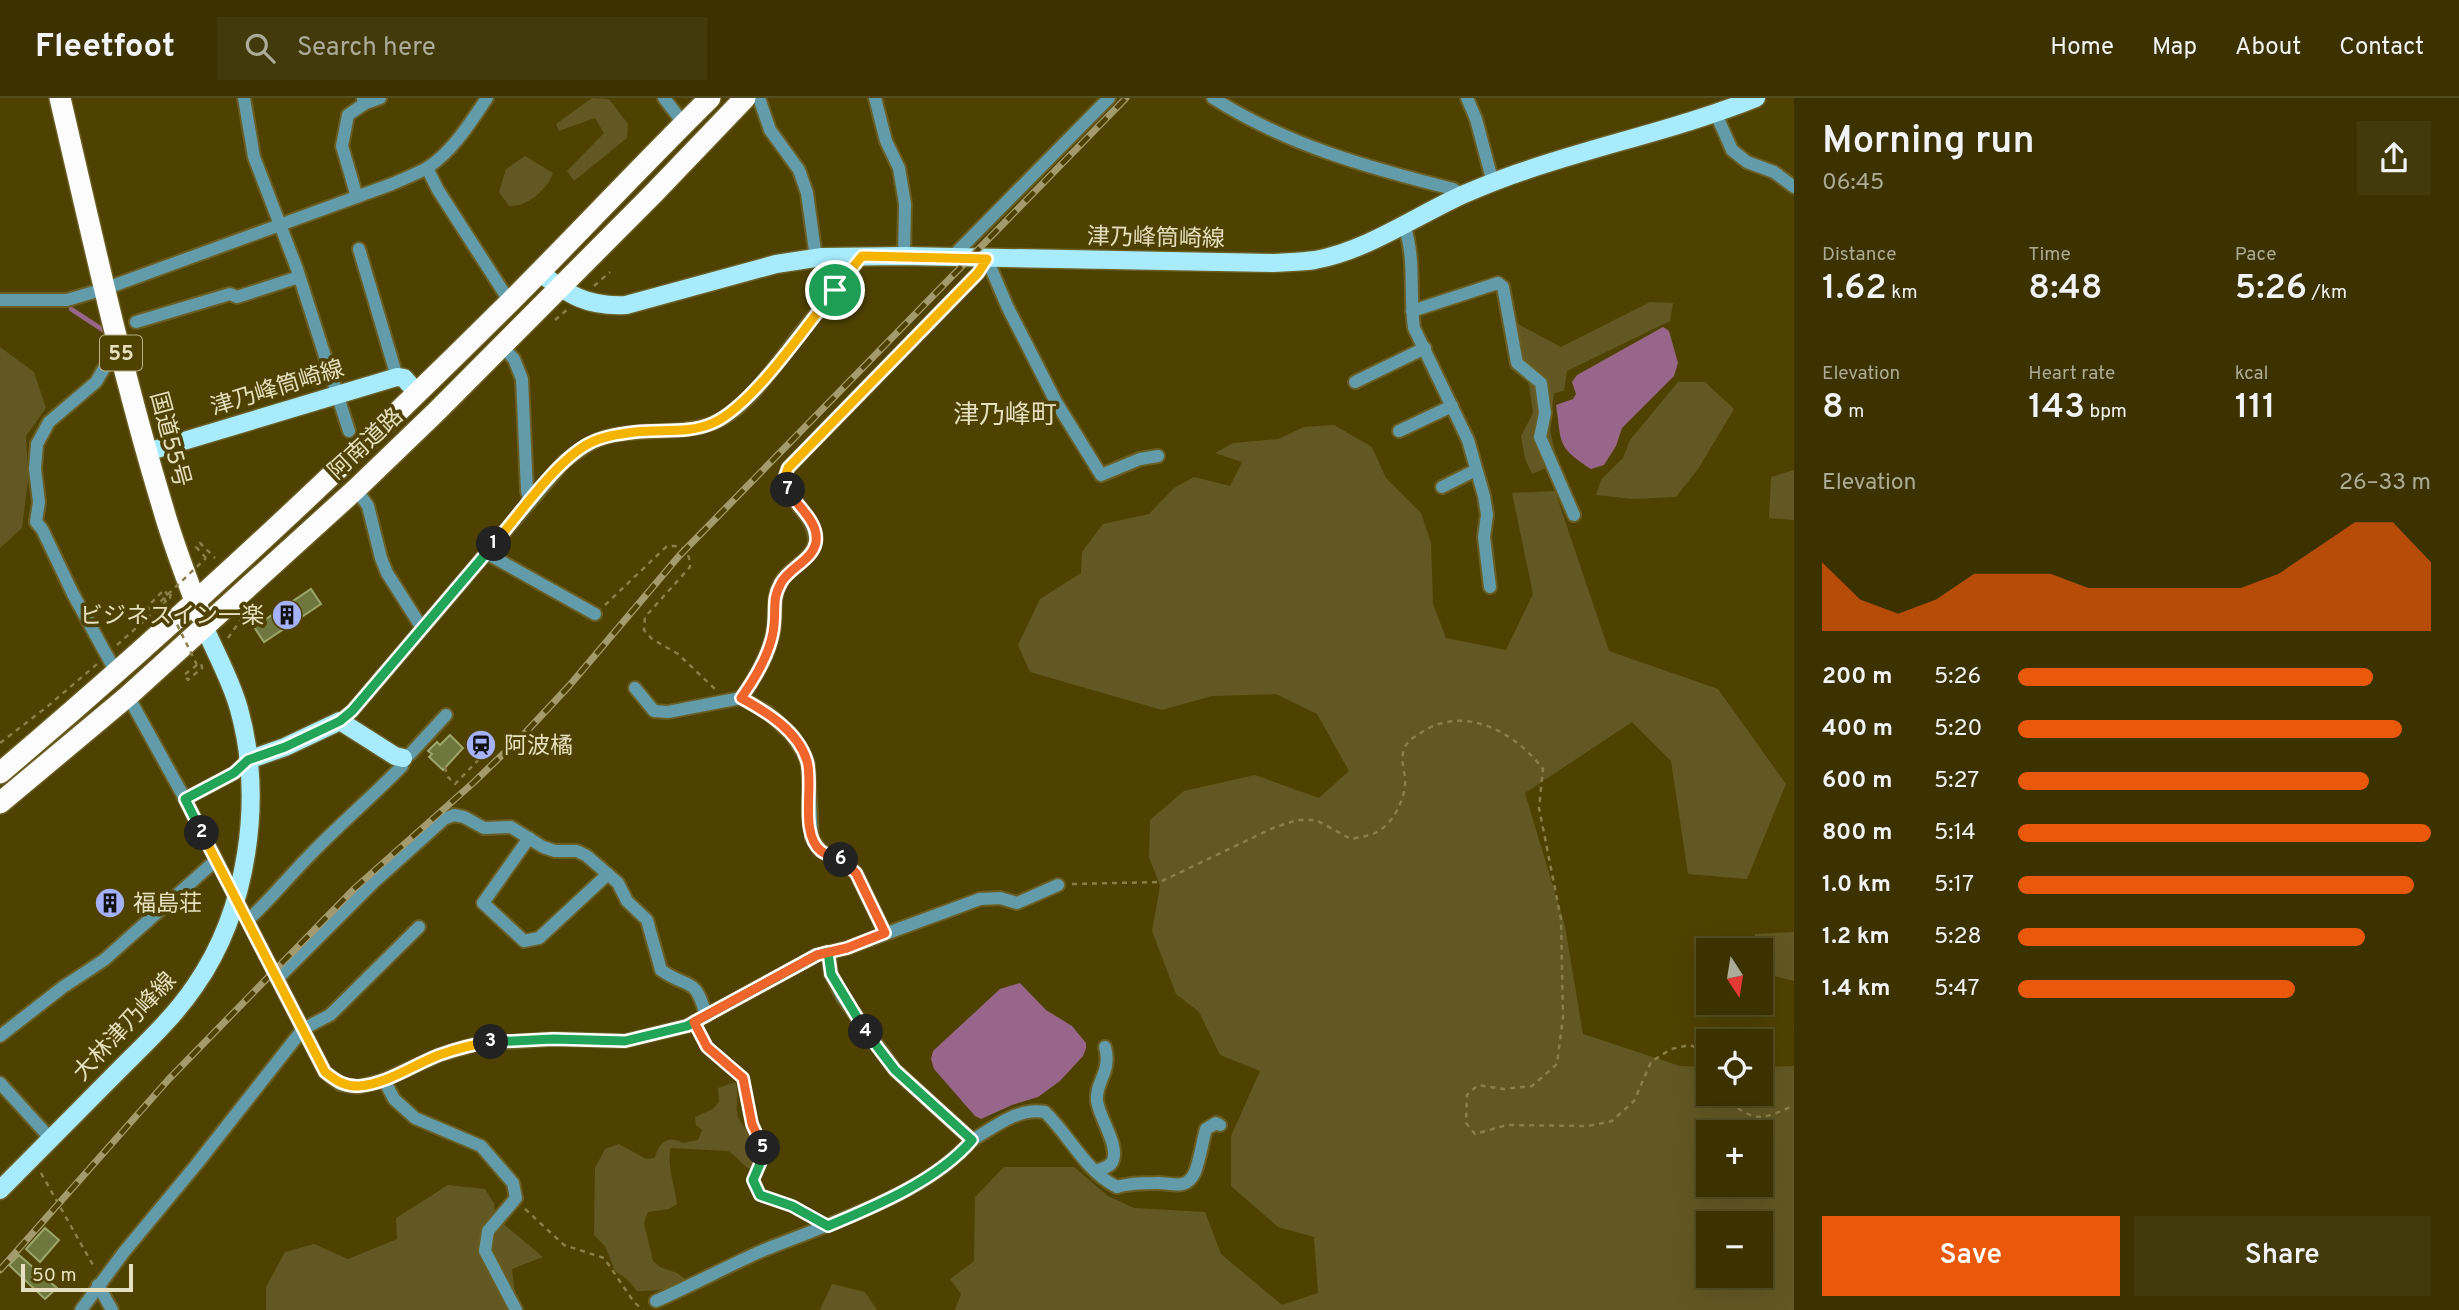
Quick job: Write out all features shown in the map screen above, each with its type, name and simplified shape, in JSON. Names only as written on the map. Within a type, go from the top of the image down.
[{"type":"highway","name":"国道55号","points":[[60,98],[104,289],[147,452],[163,510],[204,626]]},
{"type":"highway","name":"阿南道路","points":[[0,773],[196,603],[417,393],[710,98]]},
{"type":"highway","name":"阿南道路","points":[[0,803],[128,696],[356,489],[560,288],[745,98]]},
{"type":"main road","name":"津乃峰筒崎線","points":[[539,272],[560,288],[591,304],[626,305],[776,264],[816,258],[904,256],[1273,264],[1316,260],[1353,248],[1462,195],[1527,170],[1716,114],[1756,98]]},
{"type":"main road","name":"津乃峰筒崎線","points":[[147,452],[397,377]]},
{"type":"main road","points":[[397,377],[404,378],[417,393]]},
{"type":"main road","name":"大林津乃峰線","points":[[0,1190],[164,1025],[195,986],[215,952],[236,898],[249,819],[248,760],[239,711],[204,626]]},
{"type":"main road","points":[[248,760],[285,747],[340,721],[395,756],[403,758]]},
{"type":"street","points":[[244,98],[254,157],[299,276],[349,432]]},
{"type":"street","points":[[357,197],[342,146],[348,116],[363,101],[380,98]]},
{"type":"street","points":[[3,299],[67,300],[392,184],[427,168],[463,134],[488,98]]},
{"type":"street","points":[[664,98],[684,124]]},
{"type":"street","points":[[759,98],[770,130],[799,170],[807,193],[816,258]]},
{"type":"street","points":[[875,98],[886,141],[899,168],[905,204],[904,256]]},
{"type":"street","points":[[951,258],[1109,98]]},
{"type":"street","points":[[1213,98],[1239,114],[1305,145],[1369,168],[1453,189],[1462,195]]},
{"type":"street","points":[[1467,98],[1476,120],[1493,183]]},
{"type":"street","points":[[1716,114],[1732,150],[1747,162],[1774,172],[1794,187]]},
{"type":"street","points":[[427,168],[438,190],[510,302]]},
{"type":"street","points":[[1405,225],[1411,243],[1414,328],[1468,440],[1484,496],[1487,515],[1484,537],[1490,587]]},
{"type":"street","points":[[359,249],[397,377]]},
{"type":"street","points":[[340,721],[352,711],[564,462],[588,444],[608,436],[680,431],[712,424],[734,411],[761,383],[862,256]]},
{"type":"street","points":[[987,259],[1008,308],[1056,402],[1101,475],[1140,459],[1158,456]]},
{"type":"street","points":[[741,698],[759,672],[774,627],[774,597],[783,578],[810,553],[816,542],[814,526],[789,493],[784,479],[788,468],[978,273],[987,259]]},
{"type":"street","points":[[136,322],[230,294],[237,297],[299,276]]},
{"type":"street","points":[[1412,311],[1498,283],[1503,287],[1517,363],[1541,383],[1545,414],[1540,436],[1574,515]]},
{"type":"street","points":[[501,345],[514,359],[522,379],[527,491],[530,502]]},
{"type":"street","points":[[1355,382],[1424,348]]},
{"type":"street","points":[[117,674],[36,522],[39,502],[35,469],[37,444],[49,422],[96,382],[106,365],[122,355]]},
{"type":"street","points":[[1399,431],[1452,406]]},
{"type":"street","points":[[1442,487],[1476,470]]},
{"type":"street","points":[[356,489],[368,506],[387,573],[422,628]]},
{"type":"street","points":[[486,553],[595,614]]},
{"type":"street","points":[[635,688],[654,711],[668,712],[741,698],[767,712],[792,735],[808,764],[812,838],[820,850],[847,864],[856,873],[885,933]]},
{"type":"street","points":[[128,696],[185,799],[325,1072],[340,1084],[358,1087],[384,1080],[439,1055],[476,1044],[553,1039],[625,1041],[687,1026],[817,955],[847,948],[980,899],[1000,898],[1017,903],[1058,885]]},
{"type":"street","points":[[247,920],[402,766],[403,758],[410,754],[446,715]]},
{"type":"street","points":[[185,799],[234,773],[248,760]]},
{"type":"street","points":[[277,979],[374,882],[444,819],[454,815],[464,817],[484,828],[511,827],[543,847],[577,851],[587,856],[608,874],[622,890],[627,901],[647,920],[661,970],[695,988],[701,997],[700,1019]]},
{"type":"street","points":[[529,838],[483,903],[524,941],[539,938],[608,874]]},
{"type":"street","points":[[0,1037],[63,987],[104,960],[215,860]]},
{"type":"street","points":[[81,1310],[98,1285],[204,1156],[303,1029],[330,1015],[419,927]]},
{"type":"street","points":[[828,952],[831,974],[842,996],[895,1070],[972,1140]]},
{"type":"street","points":[[1095,1171],[1110,1165],[1114,1159],[1114,1149],[1097,1104],[1097,1095],[1107,1069],[1105,1047]]},
{"type":"street","points":[[384,1080],[394,1099],[415,1118],[481,1146],[513,1183],[516,1198],[488,1231],[485,1251],[516,1310]]},
{"type":"street","points":[[0,1083],[51,1139]]},
{"type":"street","points":[[656,1301],[764,1251],[860,1213],[940,1169],[957,1157],[972,1140],[1012,1116],[1033,1110],[1045,1112],[1095,1171],[1116,1187],[1158,1182],[1180,1186],[1188,1182],[1195,1173],[1206,1129],[1220,1125]]},
{"type":"street","points":[[98,1285],[111,1310]]},
{"type":"path","points":[[170,598],[164,590],[147,607],[152,611],[164,598],[206,558],[196,547],[200,543],[216,558]]},
{"type":"path","points":[[595,614],[625,589],[666,547],[676,545],[686,549],[690,557],[690,567],[645,617],[644,630],[652,639],[678,654],[728,701]]},
{"type":"path","points":[[164,598],[197,665],[184,676],[188,680],[202,668],[201,662]]},
{"type":"path","points":[[1058,885],[1160,881],[1273,828],[1297,820],[1315,820],[1351,839],[1377,832],[1399,809],[1405,780],[1401,759],[1408,742],[1431,727],[1454,720],[1479,724],[1499,731],[1529,750],[1543,769],[1539,808],[1561,919],[1563,1017],[1557,1064],[1532,1087],[1504,1089],[1478,1085],[1467,1096],[1466,1123],[1475,1133],[1507,1125],[1588,1126],[1612,1121],[1634,1101],[1651,1062],[1671,1049],[1690,1045],[1696,1048]]},
{"type":"path","points":[[444,767],[447,776],[455,784],[484,754],[486,756]]},
{"type":"path","points":[[700,1019],[707,1047],[743,1078],[752,1124],[765,1152],[753,1180],[760,1195],[792,1206],[828,1226]]},
{"type":"path","points":[[1735,1106],[1760,1117],[1794,1106]]},
{"type":"path","points":[[31,1158],[50,1185],[93,1262],[98,1285]]},
{"type":"path","points":[[516,1198],[536,1221],[564,1245],[604,1258],[634,1302],[643,1310]]},
{"type":"shaded area","points":[[592,98],[609,99],[628,124],[627,138],[574,181],[567,171],[604,133],[595,118],[559,131],[556,124]]},
{"type":"shaded area","points":[[525,156],[553,173],[536,196],[523,204],[509,206],[499,192],[506,169]]},
{"type":"shaded area","points":[[1650,302],[1673,303],[1670,321],[1567,371],[1564,391],[1554,393],[1550,431],[1558,463],[1532,474],[1525,459],[1521,436],[1533,413],[1529,385],[1517,345],[1518,324],[1561,347]]},
{"type":"shaded area","points":[[1663,327],[1669,331],[1678,363],[1674,376],[1622,428],[1616,446],[1604,465],[1591,469],[1566,449],[1560,436],[1556,405],[1573,399],[1576,394],[1572,382],[1577,375]]},
{"type":"shaded area","points":[[0,347],[34,372],[46,408],[26,436],[28,481],[22,528],[0,548]]},
{"type":"shaded area","points":[[1678,382],[1705,382],[1734,409],[1698,469],[1676,497],[1632,499],[1596,495],[1601,480],[1623,458],[1630,440]]},
{"type":"shaded area","points":[[1334,425],[1372,447],[1386,478],[1421,513],[1431,543],[1433,604],[1446,638],[1506,650],[1533,594],[1512,493],[1555,491],[1609,651],[1718,689],[1786,784],[1747,879],[1688,874],[1671,761],[1632,722],[1525,793],[1565,926],[1583,1034],[1680,1066],[1696,1067],[1696,1106],[1773,1106],[1773,1067],[1794,1066],[1794,1310],[955,1310],[961,1294],[950,1279],[974,1261],[975,1197],[1004,1167],[1074,1167],[1108,1196],[1134,1208],[1205,1212],[1221,1254],[1282,1305],[1318,1293],[1314,1237],[1278,1227],[1231,1186],[1231,1136],[1260,1071],[1220,1055],[1199,1012],[1176,994],[1152,931],[1160,886],[1149,857],[1150,820],[1184,791],[1255,775],[1319,798],[1349,771],[1317,714],[1276,694],[1212,696],[1162,710],[1030,672],[1018,645],[1040,599],[1081,573],[1082,552],[1103,524],[1149,514],[1174,488],[1194,477],[1230,486],[1242,462],[1215,453],[1233,443],[1278,439],[1304,427]]},
{"type":"shaded area","points":[[1794,470],[1794,520],[1769,518],[1771,477]]},
{"type":"shaded area","points":[[1794,932],[1794,981],[1773,976],[1773,938],[1754,938],[1755,934]]},
{"type":"shaded area","points":[[1020,983],[1046,1010],[1072,1026],[1086,1043],[1086,1048],[1083,1056],[1060,1081],[1038,1097],[981,1119],[975,1116],[934,1069],[931,1059],[933,1051],[1000,989]]},
{"type":"shaded area","points":[[735,1082],[739,1120],[759,1139],[762,1156],[750,1169],[728,1151],[671,1148],[670,1168],[677,1204],[669,1209],[648,1212],[644,1223],[653,1261],[685,1279],[669,1288],[637,1291],[615,1271],[605,1246],[594,1235],[595,1168],[605,1149],[619,1144],[646,1159],[655,1158],[661,1144],[668,1140],[683,1143],[698,1140],[702,1130],[696,1125],[695,1117],[713,1109],[719,1102],[718,1088]]},
{"type":"shaded area","points":[[448,1185],[485,1189],[494,1203],[495,1217],[543,1257],[512,1269],[517,1310],[266,1310],[266,1287],[285,1252],[314,1244],[348,1259],[397,1239],[396,1218]]},
{"type":"shaded area","points":[[832,1284],[865,1292],[877,1310],[820,1310]]},
{"type":"building","name":"ビジネスイン一楽","points":[[311,589],[321,604],[264,642],[254,627]]},
{"type":"building","points":[[450,735],[463,748],[443,770],[429,757],[432,754],[428,751],[437,742],[440,745]]},
{"type":"building","name":"福島荘","points":[[113,891],[123,902],[107,916],[98,905]]},
{"type":"building","points":[[45,1228],[59,1240],[40,1262],[26,1249]]},
{"type":"building","points":[[19,1255],[57,1288],[45,1299],[9,1265]]},
{"type":"waterway","points":[[71,309],[106,332]]},
{"type":"railway","points":[[0,1270],[168,1080],[355,888],[526,732],[569,686],[679,556],[1126,98]]},
{"type":"place","name":"ビジネスイン一楽","points":[[287,615]]},
{"type":"place","name":"阿波橘","points":[[481,745]]},
{"type":"place","name":"福島荘","points":[[110,903]]},
{"type":"district","name":"津乃峰町","points":[[1005,414]]},
{"type":"route","points":[[835,290],[761,383],[734,411],[712,424],[680,431],[608,436],[588,444],[564,462],[352,711],[340,721],[285,747],[248,760],[234,773],[185,799],[325,1072],[340,1084],[358,1087],[384,1080],[439,1055],[476,1044],[553,1039],[625,1041],[687,1026],[766,982],[817,955],[828,952],[831,974],[870,1038],[895,1070],[972,1140],[957,1157],[940,1169],[860,1213],[828,1226],[792,1206],[760,1195],[753,1180],[765,1152],[752,1124],[743,1078],[707,1047],[694,1022],[817,955],[828,952],[847,948],[885,933],[856,873],[847,864],[820,850],[812,838],[808,764],[803,752],[792,735],[767,712],[741,698],[759,672],[774,627],[774,597],[783,578],[810,553],[816,542],[814,526],[789,493],[784,479],[788,468],[978,273],[987,259],[862,256],[835,290]]}]
